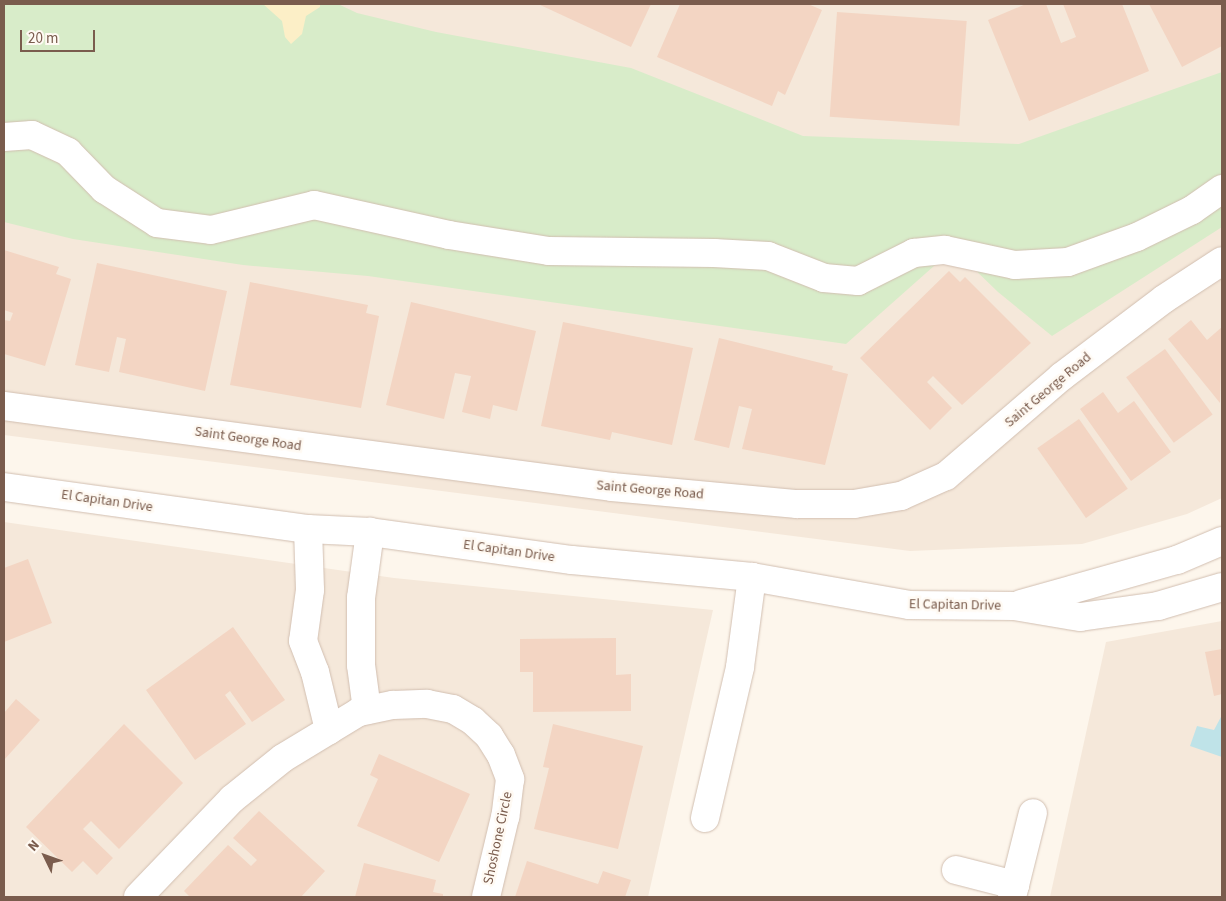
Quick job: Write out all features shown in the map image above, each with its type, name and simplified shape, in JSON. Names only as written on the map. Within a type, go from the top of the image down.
[{"type":"street","points":[[4,137],[32,135],[68,152],[104,189],[158,223],[212,230],[314,205],[449,234],[549,251],[714,253],[768,256],[824,278],[858,280],[914,253],[945,250],[1015,265],[1068,262],[1137,237],[1192,210],[1222,190]]},
{"type":"street","name":"Saint George Road","points":[[4,406],[612,488],[797,504],[854,504],[901,496],[946,476],[1062,376],[1164,298],[1222,261]]},
{"type":"street","name":"El Capitan Drive","points":[[4,487],[308,529],[370,532],[572,560],[752,577],[909,605],[1014,606],[1080,617],[1158,606],[1222,587]]},
{"type":"street","points":[[308,529],[310,590],[303,642],[315,672],[329,730]]},
{"type":"street","points":[[368,710],[361,664],[361,598],[370,532]]},
{"type":"street","name":"El Capitan Drive","points":[[1014,606],[1177,560],[1222,542]]},
{"type":"street","points":[[705,818],[740,667],[752,577]]},
{"type":"street","name":"Shoshone Circle","points":[[138,897],[232,799],[283,758],[329,730],[368,710],[393,705],[427,704],[453,709],[473,721],[497,749],[510,779],[505,817],[486,897]]},
{"type":"street","points":[[956,870],[1013,891],[1032,813]]},
{"type":"shaded area","points":[[4,4],[1222,4],[1222,498],[1187,514],[1082,544],[910,551],[4,435]]},
{"type":"shaded area","points":[[4,522],[394,578],[713,610],[648,897],[4,897]]},
{"type":"shaded area","points":[[1222,621],[1222,897],[1050,897],[1106,642]]},
{"type":"green space","points":[[4,4],[338,4],[357,13],[436,32],[631,68],[803,136],[1019,144],[1222,72],[1222,227],[1052,336],[998,292],[967,262],[943,258],[846,344],[368,276],[243,265],[73,239],[4,222]]},
{"type":"sand","points":[[263,4],[320,4],[320,7],[306,16],[302,34],[291,44],[285,37],[282,21]]},
{"type":"water","points":[[1222,715],[1222,757],[1190,746],[1197,726],[1214,730]]},
{"type":"building","points":[[538,4],[651,4],[631,47]]},
{"type":"building","points":[[680,4],[808,4],[822,10],[785,95],[778,91],[772,106],[657,57]]},
{"type":"building","points":[[1026,4],[1046,4],[1061,43],[1076,37],[1063,4],[1122,4],[1149,71],[1029,121],[988,20]]},
{"type":"building","points":[[1149,4],[1222,4],[1222,46],[1182,67]]},
{"type":"building","points":[[837,12],[967,21],[959,126],[830,117]]},
{"type":"building","points":[[4,250],[59,267],[56,274],[71,279],[45,366],[4,354],[4,320],[10,321],[13,313],[4,310]]},
{"type":"building","points":[[97,263],[227,291],[205,391],[119,372],[126,339],[117,337],[109,372],[75,365]]},
{"type":"building","points":[[949,271],[960,282],[965,277],[1031,343],[962,405],[933,376],[927,382],[952,408],[930,430],[860,358]]},
{"type":"building","points":[[250,282],[368,305],[366,313],[379,316],[361,408],[230,385]]},
{"type":"building","points":[[411,302],[536,331],[517,411],[493,405],[490,419],[462,412],[471,376],[455,373],[444,419],[386,405]]},
{"type":"building","points":[[1191,320],[1207,340],[1222,327],[1220,403],[1168,339]]},
{"type":"building","points":[[563,322],[693,348],[672,445],[612,432],[610,440],[541,426]]},
{"type":"building","points":[[719,338],[833,366],[832,370],[848,374],[825,465],[742,449],[752,409],[739,406],[729,448],[694,440]]},
{"type":"building","points":[[1165,349],[1213,415],[1174,443],[1126,377]]},
{"type":"building","points":[[1103,392],[1118,413],[1134,401],[1171,452],[1131,481],[1080,409]]},
{"type":"building","points":[[1079,419],[1128,489],[1086,518],[1037,448]]},
{"type":"building","points":[[28,559],[52,623],[4,642],[4,568]]},
{"type":"building","points":[[233,627],[285,700],[252,722],[230,691],[225,695],[246,724],[195,760],[146,690]]},
{"type":"building","points":[[616,638],[616,675],[631,674],[631,711],[533,712],[533,672],[520,672],[520,639]]},
{"type":"building","points":[[1222,649],[1222,694],[1214,696],[1205,652]]},
{"type":"building","points":[[16,699],[40,720],[4,760],[4,713]]},
{"type":"building","points":[[124,724],[183,783],[119,849],[91,821],[83,829],[113,858],[97,875],[83,861],[72,872],[26,827]]},
{"type":"building","points":[[553,724],[643,746],[618,849],[534,829],[549,768],[543,767]]},
{"type":"building","points":[[379,754],[470,794],[439,862],[357,826],[378,779],[370,775]]},
{"type":"building","points":[[259,811],[325,871],[301,897],[190,897],[184,891],[228,845],[251,866],[257,860],[233,838]]},
{"type":"building","points":[[527,861],[598,884],[603,871],[631,880],[625,897],[515,897]]},
{"type":"building","points":[[364,863],[436,880],[433,892],[443,894],[443,897],[355,897]]}]
